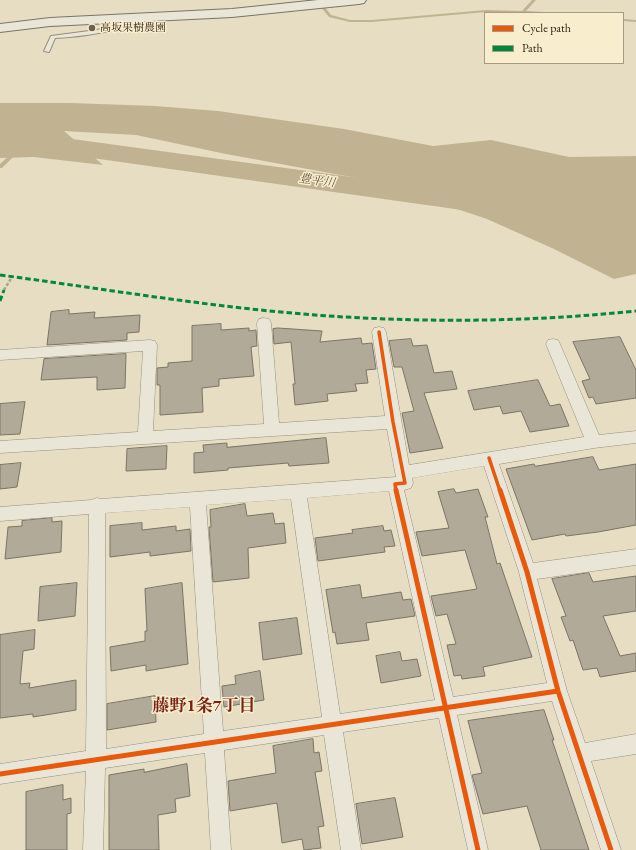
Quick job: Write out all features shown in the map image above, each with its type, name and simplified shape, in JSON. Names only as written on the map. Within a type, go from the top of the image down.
[{"type":"street","points":[[0,28],[50,22],[232,14],[359,0]]},
{"type":"street","points":[[264,323],[272,430]]},
{"type":"street","points":[[379,332],[393,422],[399,478],[446,708],[478,850]]},
{"type":"street","points":[[553,344],[594,442]]},
{"type":"street","points":[[0,355],[150,345],[145,437]]},
{"type":"street","points":[[0,447],[393,422]]},
{"type":"street","points":[[0,514],[298,492],[399,478],[489,458],[636,436]]},
{"type":"street","points":[[489,458],[527,572],[558,691],[611,850]]},
{"type":"street","points":[[298,492],[351,850]]},
{"type":"street","points":[[198,499],[221,850]]},
{"type":"street","points":[[93,850],[96,760],[97,506]]},
{"type":"street","points":[[527,572],[636,557]]},
{"type":"street","points":[[0,774],[332,726],[558,691]]},
{"type":"street","points":[[578,754],[636,744]]},
{"type":"lane","points":[[47,51],[52,37],[91,33],[120,26],[145,17]]},
{"type":"path","points":[[4,290],[12,277]]},
{"type":"shaded area","points":[[0,103],[70,103],[155,106],[218,111],[344,129],[433,146],[491,140],[569,157],[636,156],[636,274],[614,279],[554,249],[487,219],[373,181],[226,154],[136,135],[64,131],[103,165],[34,157],[0,158]]},
{"type":"building","points":[[69,310],[69,314],[95,312],[94,318],[140,315],[139,332],[127,333],[127,340],[47,345],[51,312]]},
{"type":"building","points":[[221,324],[221,330],[249,328],[249,331],[256,330],[257,346],[251,347],[254,376],[219,379],[219,386],[202,388],[203,412],[160,415],[160,385],[157,385],[157,368],[168,367],[168,363],[192,361],[192,326]]},
{"type":"building","points":[[278,328],[322,331],[320,342],[361,338],[362,344],[372,343],[376,369],[366,370],[368,383],[355,384],[357,391],[327,394],[328,401],[295,405],[293,384],[295,384],[291,342],[274,344],[273,329]]},
{"type":"building","points":[[620,337],[636,370],[636,398],[596,404],[593,397],[589,398],[582,381],[590,379],[573,342]]},
{"type":"building","points":[[411,339],[413,346],[427,345],[434,373],[452,371],[457,389],[424,393],[443,448],[410,453],[402,413],[414,411],[402,367],[394,367],[389,341]]},
{"type":"building","points":[[126,354],[125,388],[97,390],[97,377],[41,380],[44,359]]},
{"type":"building","points":[[538,380],[550,406],[560,404],[569,426],[530,432],[521,411],[503,414],[500,406],[474,410],[468,391]]},
{"type":"building","points":[[25,402],[20,434],[0,435],[0,404]]},
{"type":"building","points":[[326,438],[329,463],[289,466],[288,463],[228,468],[228,470],[194,473],[194,453],[204,452],[203,445],[227,443],[227,447]]},
{"type":"building","points":[[167,446],[166,469],[126,471],[127,449]]},
{"type":"building","points":[[593,457],[599,470],[636,464],[636,525],[598,532],[566,536],[565,534],[532,540],[506,469]]},
{"type":"building","points":[[21,463],[17,487],[0,489],[0,465]]},
{"type":"building","points":[[454,489],[456,493],[478,489],[488,517],[485,517],[497,564],[500,563],[532,657],[483,667],[485,676],[462,679],[461,675],[454,676],[447,645],[456,644],[447,614],[436,616],[431,596],[477,589],[465,550],[422,556],[416,532],[449,528],[438,492]]},
{"type":"building","points":[[245,504],[247,516],[273,513],[275,524],[284,523],[286,543],[248,548],[249,578],[213,582],[209,527],[211,527],[210,510]]},
{"type":"building","points":[[52,518],[52,522],[62,521],[61,552],[5,559],[8,527],[22,526],[22,521]]},
{"type":"building","points":[[142,523],[142,530],[176,526],[176,531],[190,529],[191,551],[150,556],[150,552],[110,557],[110,526]]},
{"type":"building","points":[[383,526],[384,531],[391,530],[395,546],[384,547],[385,552],[318,561],[315,538],[353,533],[352,530]]},
{"type":"building","points":[[589,573],[593,582],[636,576],[636,611],[603,616],[620,656],[636,653],[636,671],[600,677],[597,668],[583,670],[573,640],[570,641],[561,617],[566,616],[552,579]]},
{"type":"building","points":[[77,583],[75,616],[38,621],[40,587]]},
{"type":"building","points":[[182,583],[188,664],[146,671],[146,665],[111,671],[110,647],[145,641],[145,631],[147,631],[145,589]]},
{"type":"building","points":[[360,585],[362,598],[401,592],[403,600],[411,599],[415,616],[366,623],[369,640],[337,644],[335,632],[333,633],[326,590]]},
{"type":"building","points":[[297,618],[302,654],[263,660],[259,623]]},
{"type":"building","points":[[35,630],[34,649],[23,651],[20,684],[30,683],[29,688],[76,680],[76,710],[33,717],[33,714],[0,718],[0,635]]},
{"type":"building","points":[[400,652],[402,661],[417,659],[421,676],[381,683],[376,656]]},
{"type":"building","points":[[260,671],[264,700],[224,707],[222,686],[236,684],[235,676]]},
{"type":"building","points":[[155,696],[156,722],[107,730],[107,704]]},
{"type":"building","points":[[544,710],[554,740],[552,740],[589,850],[541,850],[527,806],[483,814],[472,775],[482,773],[468,721]]},
{"type":"building","points":[[313,739],[314,753],[319,752],[322,771],[315,772],[324,826],[318,827],[321,848],[304,850],[302,839],[282,843],[277,803],[230,811],[228,781],[276,773],[273,746]]},
{"type":"building","points":[[187,764],[190,796],[175,799],[176,812],[158,815],[159,850],[109,850],[109,775],[144,769],[144,772]]},
{"type":"building","points":[[63,785],[63,800],[71,798],[71,813],[67,814],[67,850],[26,850],[26,792]]},
{"type":"building","points":[[395,798],[403,837],[362,844],[356,804]]},
{"type":"waterway","points":[[317,0],[330,16],[350,21],[372,21],[486,11],[515,12]]},
{"type":"waterway","points":[[524,11],[534,0]]},
{"type":"waterway","points":[[624,20],[636,21]]},
{"type":"waterway","name":"豊平川","points":[[0,145],[28,141],[462,201]]},
{"type":"waterway","points":[[0,167],[15,153]]},
{"type":"marked path","points":[[0,275],[237,307],[361,318],[454,321],[546,319],[636,311]]},
{"type":"marked path","points":[[0,301],[4,290]]},
{"type":"cycle path","points":[[379,332],[393,422],[405,483],[395,484],[478,850]]},
{"type":"cycle path","points":[[489,458],[527,572],[558,691],[611,850]]},
{"type":"cycle path","points":[[0,774],[558,691]]},
{"type":"place","name":"高坂果樹農園","points":[[92,28]]},
{"type":"district","name":"藤野1条7丁目","points":[[204,706]]}]
